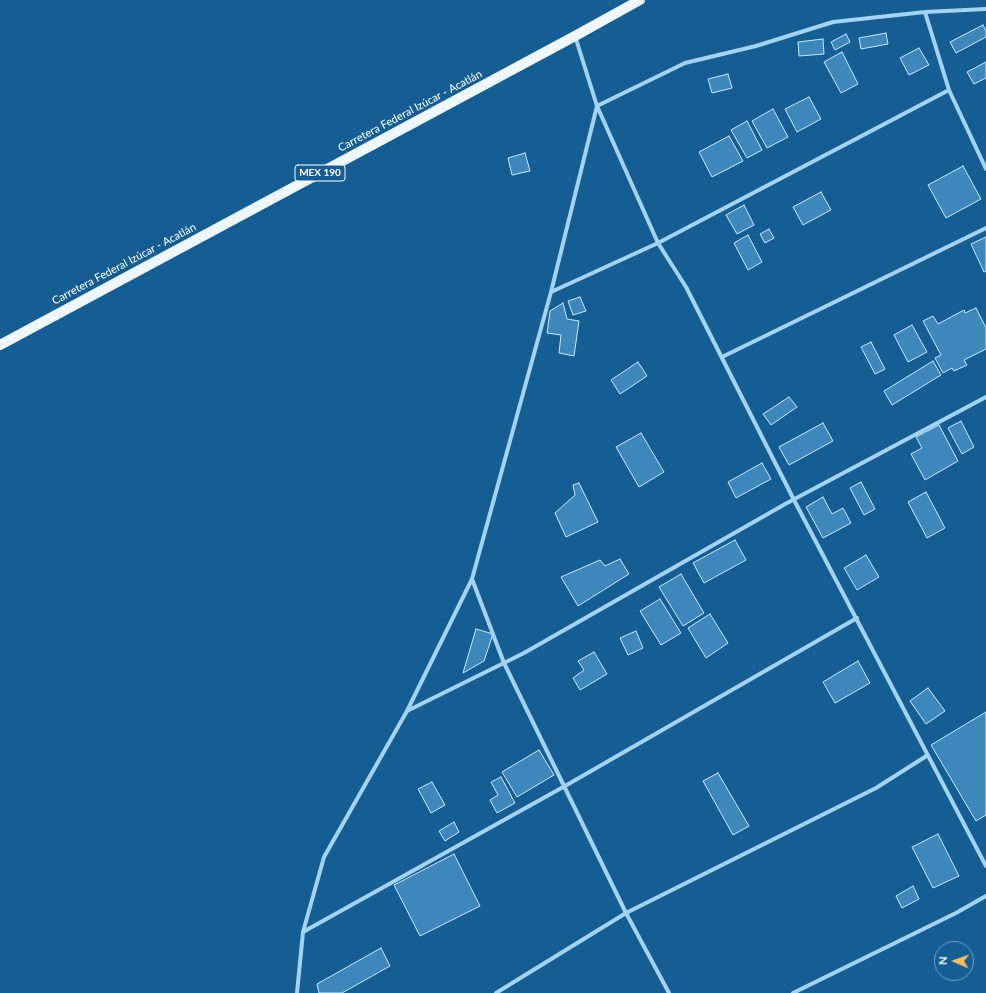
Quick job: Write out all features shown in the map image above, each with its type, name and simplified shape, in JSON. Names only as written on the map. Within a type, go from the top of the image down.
[{"type":"main road","name":"Carretera Federal Izúcar - Acatlán","points":[[0,345],[640,0]]},
{"type":"street","points":[[297,993],[303,932],[324,858],[406,711],[472,579],[551,292],[597,106],[685,62],[756,46],[832,22],[925,12],[986,10]]},
{"type":"street","points":[[925,12],[949,90],[986,169]]},
{"type":"street","points":[[575,36],[597,106],[658,243],[686,287],[794,500],[986,866]]},
{"type":"street","points":[[551,292],[658,243],[949,90]]},
{"type":"street","points":[[722,357],[986,228]]},
{"type":"street","points":[[406,711],[504,663],[794,500],[986,396]]},
{"type":"street","points":[[472,579],[504,663],[626,913],[669,993]]},
{"type":"street","points":[[303,932],[565,786],[857,618]]},
{"type":"street","points":[[496,993],[626,913],[876,788],[928,755]]},
{"type":"street","points":[[793,993],[956,913],[986,896]]},
{"type":"building","points":[[983,25],[986,31],[986,37],[956,53],[950,42]]},
{"type":"building","points":[[886,33],[888,44],[861,49],[859,38]]},
{"type":"building","points":[[846,34],[850,42],[835,50],[831,42]]},
{"type":"building","points":[[823,39],[824,54],[799,56],[798,42]]},
{"type":"building","points":[[919,48],[929,65],[909,75],[900,58]]},
{"type":"building","points":[[842,52],[858,84],[841,93],[824,62]]},
{"type":"building","points":[[986,62],[986,78],[974,84],[967,72]]},
{"type":"building","points":[[728,74],[732,88],[712,93],[708,79]]},
{"type":"building","points":[[809,97],[821,119],[797,132],[785,109]]},
{"type":"building","points":[[773,109],[788,137],[767,148],[752,121]]},
{"type":"building","points":[[747,121],[762,150],[747,158],[731,130]]},
{"type":"building","points":[[729,136],[743,161],[712,177],[699,152]]},
{"type":"building","points":[[525,153],[530,171],[512,175],[508,158]]},
{"type":"building","points":[[963,166],[981,199],[946,218],[928,185]]},
{"type":"building","points":[[821,192],[831,210],[803,225],[793,207]]},
{"type":"building","points":[[744,205],[754,225],[737,234],[726,215]]},
{"type":"building","points":[[769,229],[774,238],[765,243],[760,234]]},
{"type":"building","points":[[748,235],[762,262],[748,270],[734,243]]},
{"type":"building","points":[[986,237],[986,271],[984,272],[971,244]]},
{"type":"building","points":[[580,297],[586,311],[573,315],[568,301]]},
{"type":"building","points":[[563,303],[567,319],[579,321],[574,356],[559,353],[561,335],[547,333],[550,311]]},
{"type":"building","points":[[976,308],[986,328],[986,349],[964,360],[967,365],[954,371],[952,368],[943,373],[935,358],[941,355],[923,321],[933,316],[938,324],[964,310],[965,313]]},
{"type":"building","points":[[912,325],[927,352],[908,362],[894,335]]},
{"type":"building","points":[[871,342],[885,369],[875,374],[861,347]]},
{"type":"building","points":[[933,361],[941,375],[892,405],[884,391]]},
{"type":"building","points":[[638,362],[647,376],[620,394],[611,380]]},
{"type":"building","points":[[789,397],[797,407],[771,425],[763,414]]},
{"type":"building","points":[[961,421],[974,447],[962,454],[948,428]]},
{"type":"building","points":[[823,423],[833,441],[789,465],[779,447]]},
{"type":"building","points":[[939,425],[958,461],[925,480],[911,454],[922,448],[916,437]]},
{"type":"building","points":[[641,433],[664,472],[639,487],[616,447]]},
{"type":"building","points":[[762,463],[771,479],[736,498],[728,482]]},
{"type":"building","points":[[861,482],[875,509],[864,515],[850,488]]},
{"type":"building","points":[[579,483],[598,522],[566,537],[555,513],[575,495],[573,485]]},
{"type":"building","points":[[926,492],[945,528],[927,538],[908,502]]},
{"type":"building","points":[[823,497],[832,514],[843,508],[851,523],[823,538],[806,507]]},
{"type":"building","points":[[735,540],[746,560],[704,583],[693,563]]},
{"type":"building","points":[[866,555],[879,577],[857,590],[844,568]]},
{"type":"building","points":[[620,559],[629,574],[578,606],[561,577],[600,560],[605,566]]},
{"type":"building","points":[[681,574],[704,613],[683,626],[659,587]]},
{"type":"building","points":[[660,599],[681,633],[661,645],[640,611]]},
{"type":"building","points":[[710,614],[728,643],[706,658],[688,628]]},
{"type":"building","points":[[476,629],[493,634],[484,661],[463,673]]},
{"type":"building","points":[[636,631],[643,648],[628,655],[620,638]]},
{"type":"building","points":[[594,652],[607,674],[580,690],[573,678],[584,670],[578,661]]},
{"type":"building","points":[[858,661],[870,683],[835,703],[823,682]]},
{"type":"building","points":[[928,688],[945,711],[926,724],[910,701]]},
{"type":"building","points":[[986,712],[986,815],[976,821],[931,745]]},
{"type":"building","points":[[539,750],[554,775],[517,797],[502,772]]},
{"type":"building","points":[[718,773],[749,826],[733,835],[703,781]]},
{"type":"building","points":[[501,777],[515,803],[497,813],[490,800],[498,795],[491,782]]},
{"type":"building","points":[[432,782],[445,805],[431,813],[418,789]]},
{"type":"building","points":[[454,822],[459,832],[445,841],[439,831]]},
{"type":"building","points":[[938,834],[959,876],[933,888],[912,847]]},
{"type":"building","points":[[454,854],[480,906],[420,936],[394,885]]},
{"type":"building","points":[[913,886],[919,899],[902,908],[896,896]]},
{"type":"building","points":[[381,948],[390,966],[342,993],[319,993],[317,984]]}]
